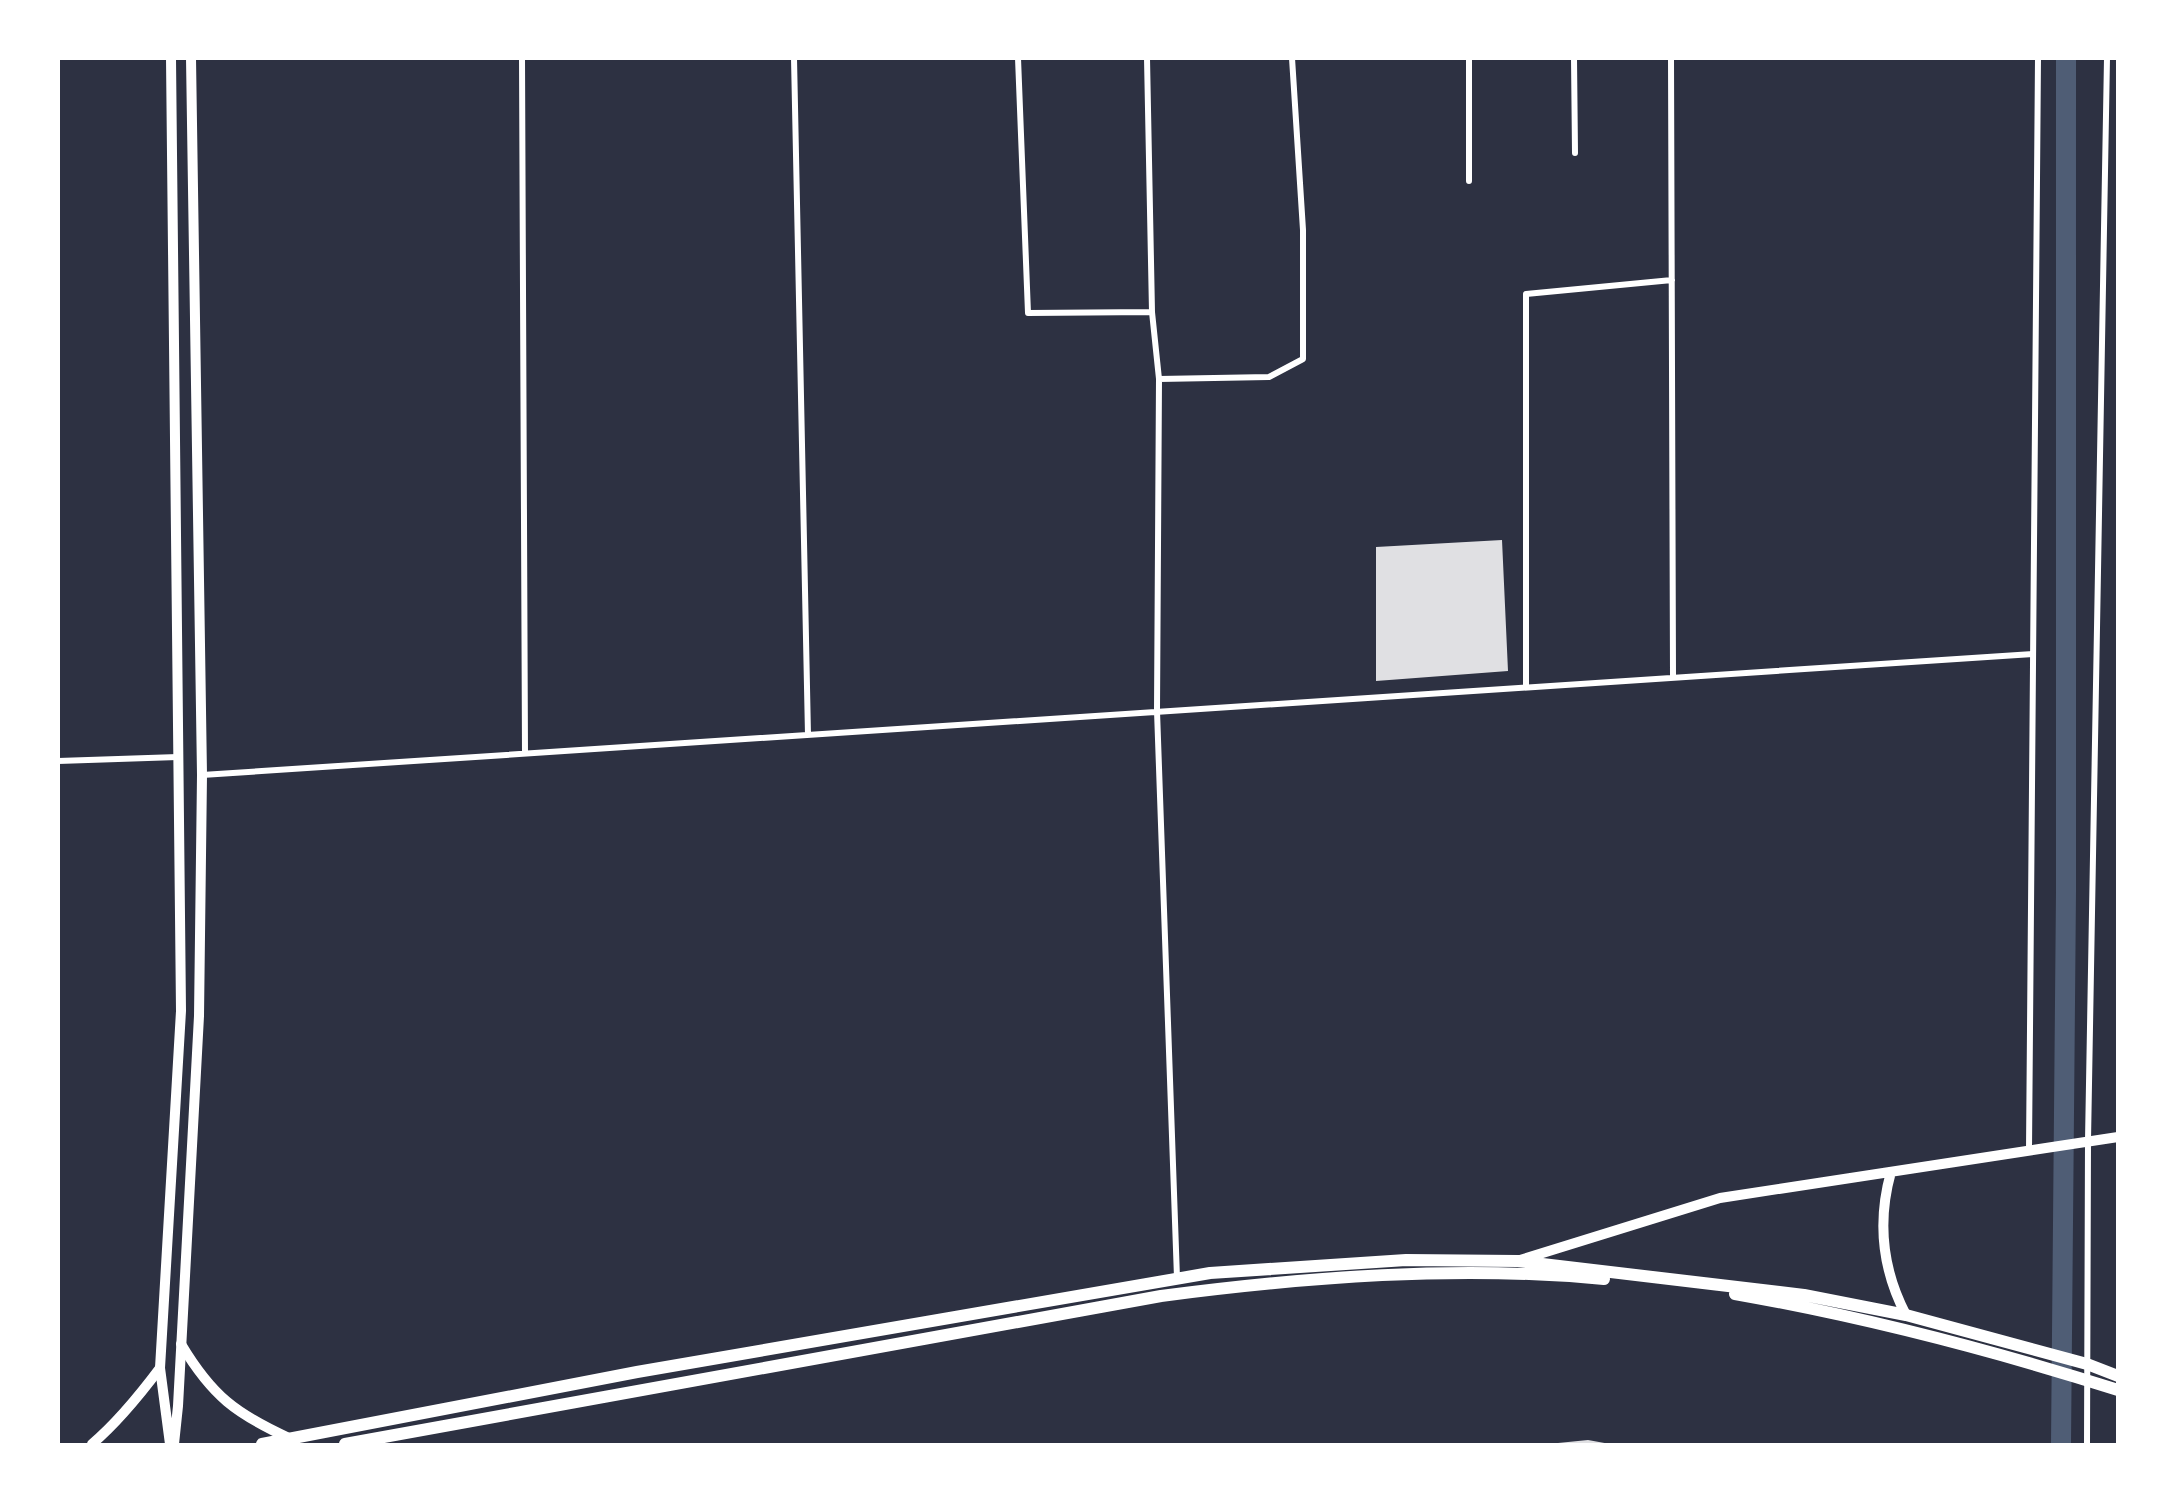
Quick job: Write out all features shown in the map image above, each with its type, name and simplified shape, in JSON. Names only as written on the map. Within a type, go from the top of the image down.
[{"type":"main road","points":[[171,58],[181,1011],[160,1368],[172,1444]]},
{"type":"main road","points":[[172,1444],[182,1344],[199,1016],[202,775],[191,58]]},
{"type":"main road","points":[[1518,1261],[1720,1198],[2118,1137]]},
{"type":"main road","points":[[1892,1172],[1883,1210],[1884,1250],[1892,1284],[1906,1315]]},
{"type":"main road","points":[[262,1444],[637,1372],[1210,1273],[1406,1260],[1518,1261],[1804,1295],[1906,1315],[2074,1360],[2118,1376]]},
{"type":"main road","points":[[345,1444],[1105,1305],[1216,1289],[1369,1276],[1522,1274],[1593,1278],[1680,1287],[1864,1319],[2074,1375],[2118,1390]]},
{"type":"main road","points":[[182,1344],[196,1369],[210,1387],[234,1409],[261,1425],[291,1438]]},
{"type":"main road","points":[[92,1444],[111,1429],[137,1400],[160,1368]]},
{"type":"street","points":[[522,58],[525,753]]},
{"type":"street","points":[[794,58],[808,735]]},
{"type":"street","points":[[1018,58],[1028,313],[1152,312]]},
{"type":"street","points":[[1147,58],[1152,312],[1159,379],[1157,711],[1177,1279]]},
{"type":"street","points":[[1159,379],[1269,377],[1303,359],[1303,231],[1292,58]]},
{"type":"street","points":[[1469,58],[1469,181]]},
{"type":"street","points":[[1574,58],[1575,153]]},
{"type":"street","points":[[1671,58],[1673,677]]},
{"type":"street","points":[[2029,1150],[2038,58]]},
{"type":"street","points":[[2087,1444],[2088,1141],[2107,58]]},
{"type":"street","points":[[1526,687],[1526,294],[1672,280]]},
{"type":"street","points":[[202,775],[2033,654]]},
{"type":"street","points":[[58,761],[178,757]]},
{"type":"building","points":[[1502,540],[1508,671],[1376,681],[1376,547]]},
{"type":"building","points":[[1588,1440],[1610,1444],[1558,1444],[1558,1443]]},
{"type":"waterway","points":[[2061,1444],[2066,892],[2066,58]]}]
